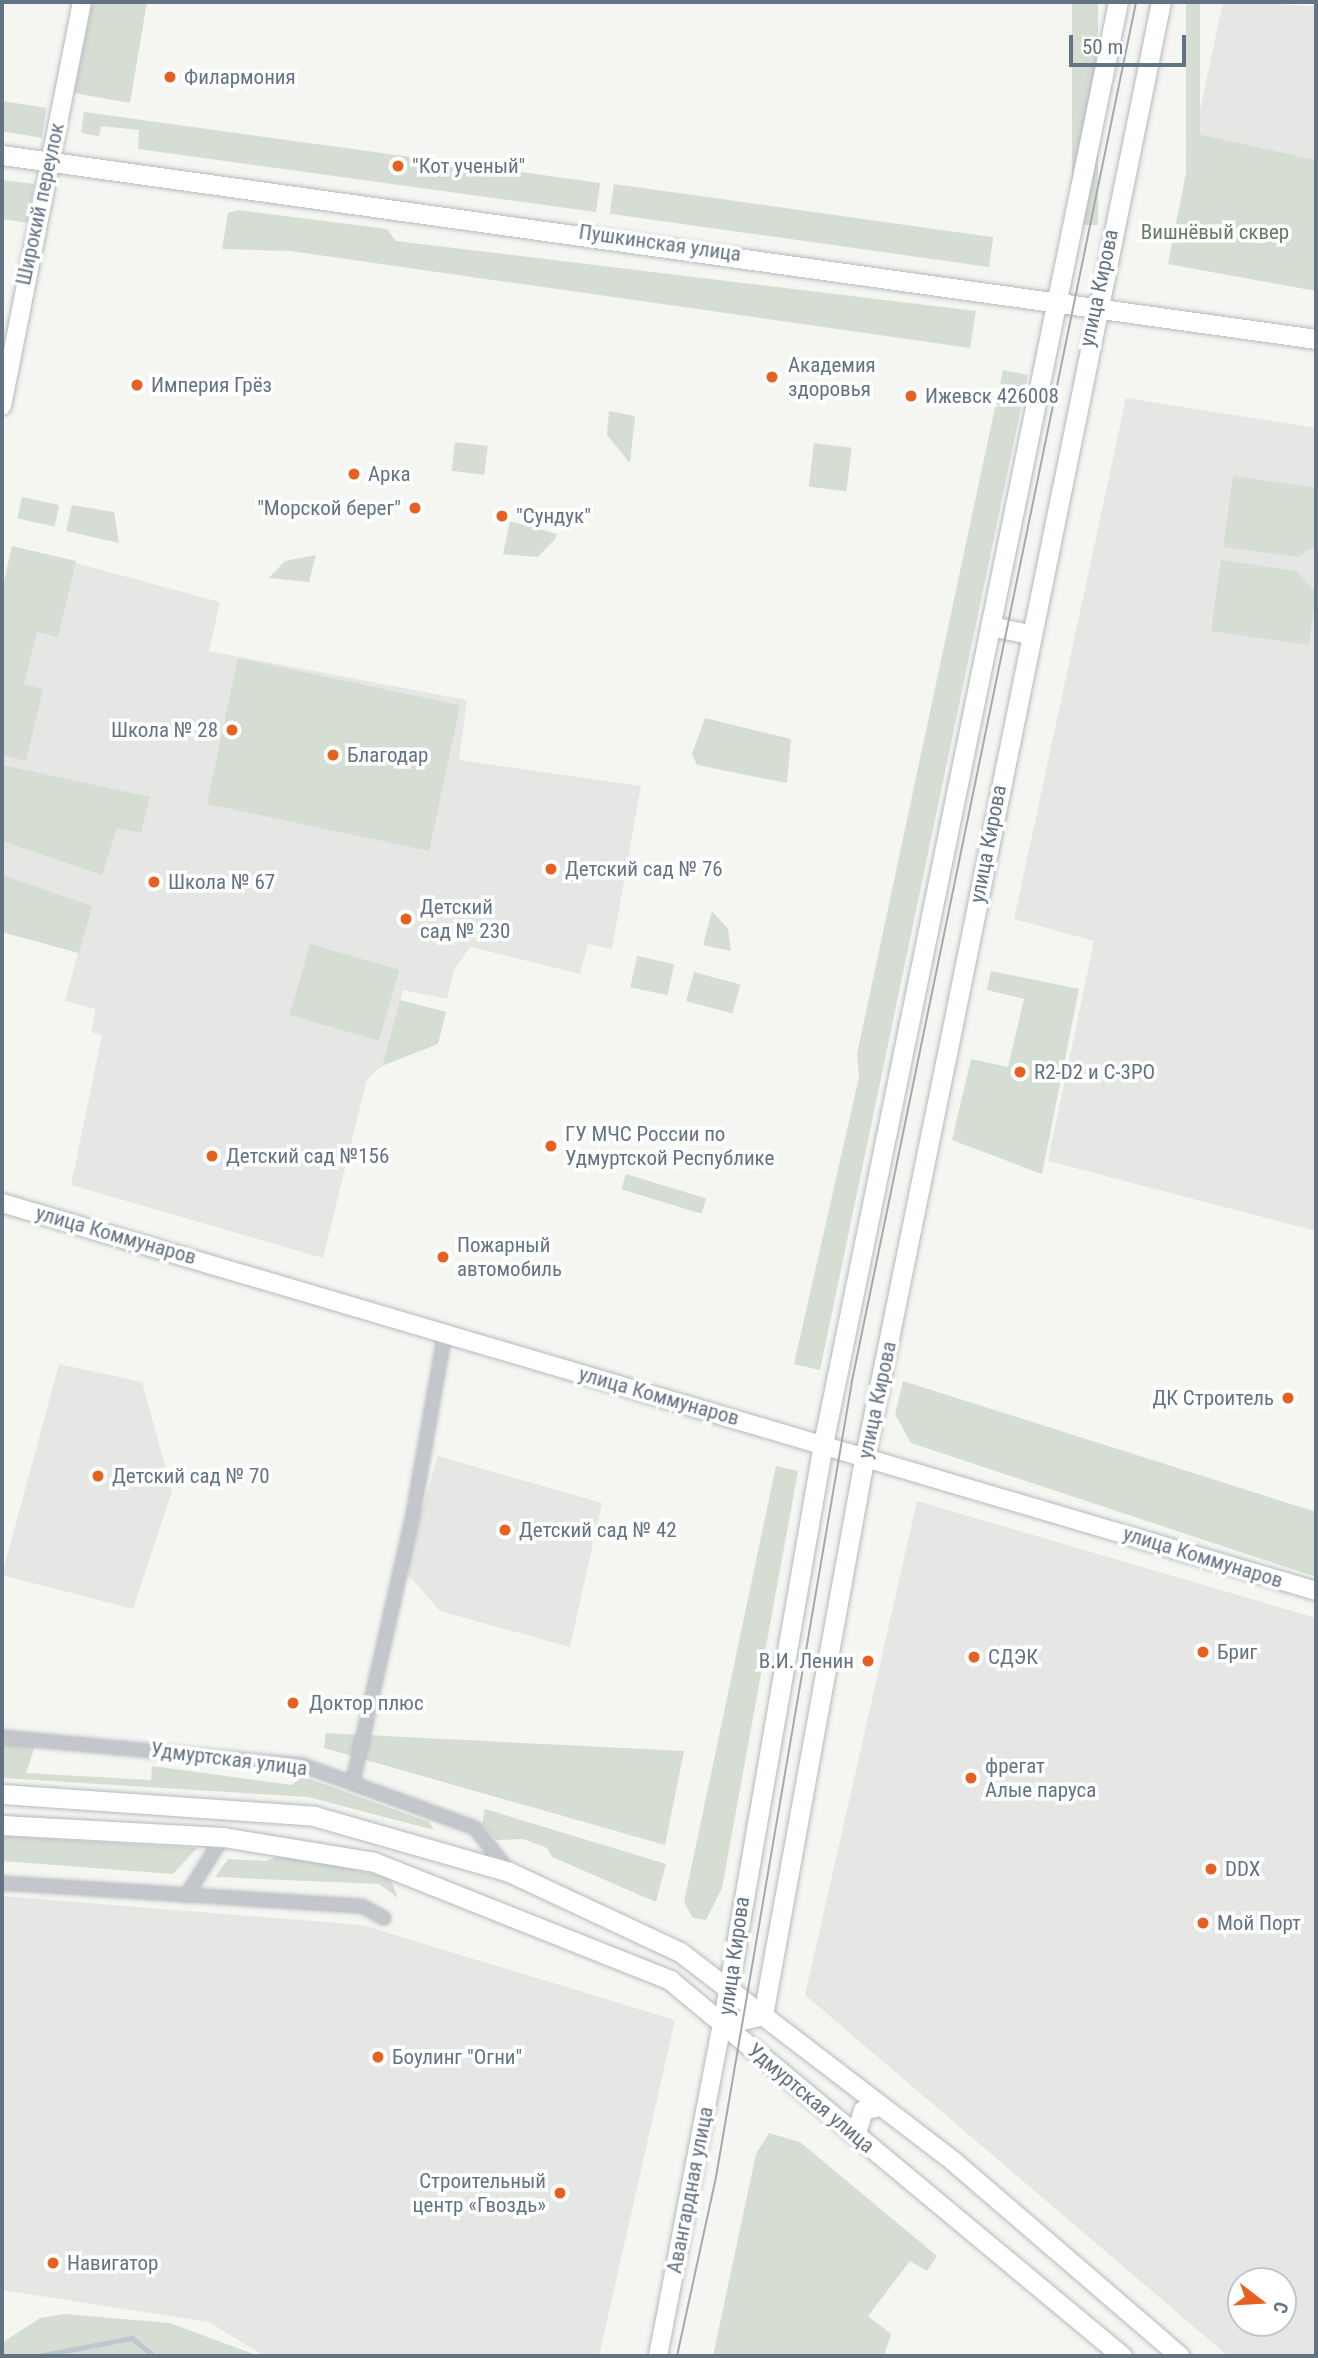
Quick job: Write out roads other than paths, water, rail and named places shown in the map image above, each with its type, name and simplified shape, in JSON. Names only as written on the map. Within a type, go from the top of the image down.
[{"type":"main road","name":"улица Кирова","points":[[1118,2],[823,1444],[722,2025],[763,2015],[865,1457],[1096,304],[1161,2]]},
{"type":"main road","name":"Пушкинская улица","points":[[2,155],[1096,304],[1316,339]]},
{"type":"main road","points":[[991,626],[1030,634]]},
{"type":"main road","name":"Удмуртская улица","points":[[2,1794],[314,1816],[509,1872],[680,1952],[727,1985],[953,2161],[1180,2356]]},
{"type":"main road","name":"Удмуртская улица","points":[[2,1825],[223,1837],[374,1861],[565,1935],[670,1980],[1122,2356]]},
{"type":"main road","points":[[565,1935],[579,1905]]},
{"type":"main road","points":[[855,2135],[863,2110],[879,2106]]},
{"type":"street","name":"Широкий переулок","points":[[2,406],[82,2]]},
{"type":"street","name":"улица Коммунаров","points":[[2,1203],[1316,1591]]},
{"type":"street","points":[[353,1781],[413,1514],[445,1333]]},
{"type":"street","name":"Удмуртская улица","points":[[2,1737],[251,1758],[353,1781],[475,1828],[509,1872]]},
{"type":"street","points":[[186,1896],[223,1837]]},
{"type":"street","points":[[2,1883],[362,1906],[384,1918]]},
{"type":"street","name":"Авангардная улица","points":[[658,2356],[722,2025]]},
{"type":"waterway","points":[[38,2356],[132,2338],[154,2356]]},
{"type":"tram line","points":[[677,2356],[716,2177],[852,1381],[1136,2]]},
{"type":"place","name":"Филармония","points":[[170,77]]},
{"type":"place","name":"\"Кот ученый\"","points":[[398,166]]},
{"type":"place","name":"Академия здоровья","points":[[772,377]]},
{"type":"place","name":"Империя Грёз","points":[[137,385]]},
{"type":"place","name":"Ижевск 426008","points":[[911,396]]},
{"type":"place","name":"Арка","points":[[354,474]]},
{"type":"place","name":"\"Морской берег\"","points":[[415,508]]},
{"type":"place","name":"\"Сундук\"","points":[[502,516]]},
{"type":"place","name":"Школа № 28","points":[[232,730]]},
{"type":"place","name":"Благодар","points":[[333,755]]},
{"type":"place","name":"Детский сад № 76","points":[[551,869]]},
{"type":"place","name":"Школа № 67","points":[[154,882]]},
{"type":"place","name":"Детский сад № 230","points":[[406,919]]},
{"type":"place","name":"R2-D2 и C-3PO","points":[[1020,1072]]},
{"type":"place","name":"ГУ МЧС России по Удмуртской Республике","points":[[551,1146]]},
{"type":"place","name":"Детский сад №156","points":[[212,1156]]},
{"type":"place","name":"Пожарный автомобиль","points":[[443,1257]]},
{"type":"place","name":"ДК Строитель","points":[[1288,1398]]},
{"type":"place","name":"Детский сад № 70","points":[[98,1476]]},
{"type":"place","name":"Детский сад № 42","points":[[505,1530]]},
{"type":"place","name":"Бриг","points":[[1203,1652]]},
{"type":"place","name":"СДЭК","points":[[974,1657]]},
{"type":"place","name":"В.И. Ленин","points":[[868,1661]]},
{"type":"place","name":"Доктор плюс","points":[[293,1703]]},
{"type":"place","name":"фрегат Алые паруса","points":[[971,1778]]},
{"type":"place","name":"DDX","points":[[1211,1869]]},
{"type":"place","name":"Мой Порт","points":[[1203,1923]]},
{"type":"place","name":"Боулинг \"Огни\"","points":[[378,2057]]},
{"type":"place","name":"Строительный центр «Гвоздь»","points":[[560,2193]]},
{"type":"place","name":"Навигатор","points":[[53,2263]]},
{"type":"park label","name":"Вишнёвый сквер","points":[[1215,232]]}]
